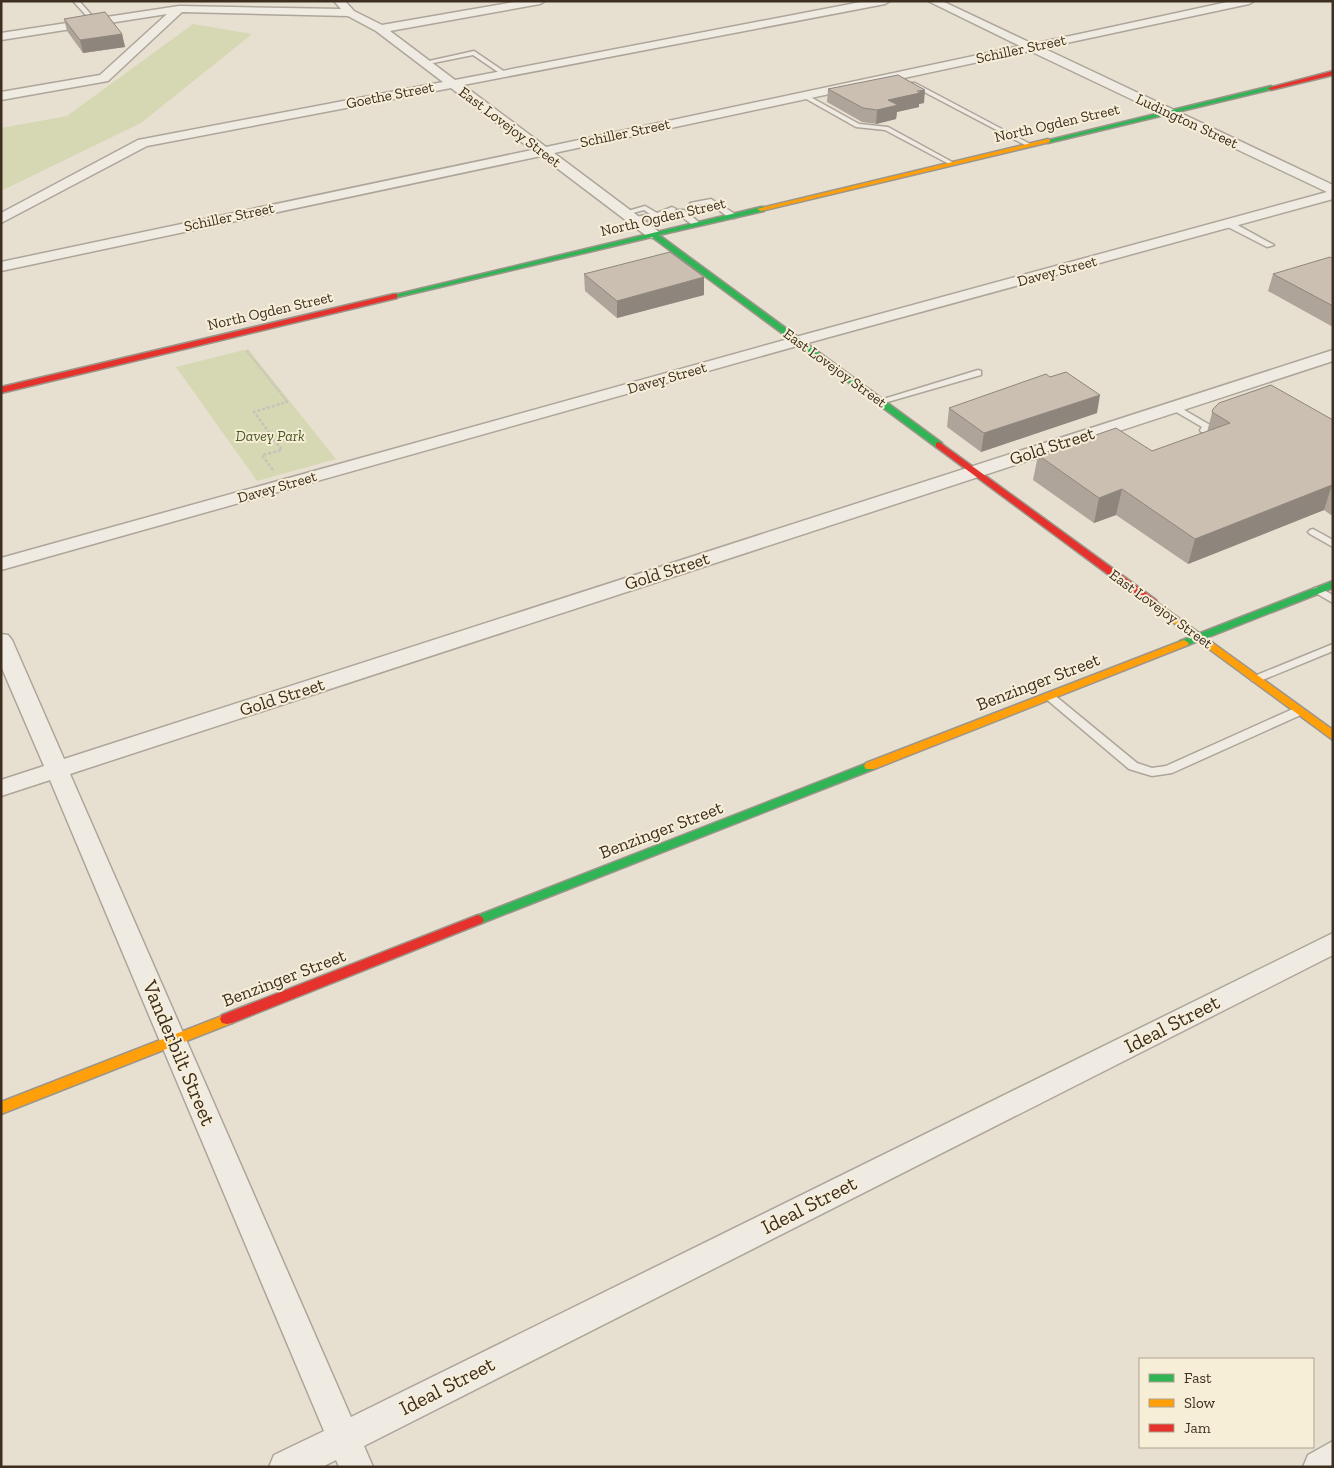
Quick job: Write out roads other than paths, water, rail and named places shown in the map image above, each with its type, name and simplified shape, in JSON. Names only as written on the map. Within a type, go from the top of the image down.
[{"type":"street","name":"East Lovejoy Street","points":[[338,1],[350,13],[380,30],[1333,736]]},
{"type":"street","points":[[380,30],[540,1]]},
{"type":"street","name":"Goethe Street","points":[[1,219],[143,143],[884,1]]},
{"type":"street","name":"Ludington Street","points":[[933,1],[1333,190]]},
{"type":"street","name":"Schiller Street","points":[[1,266],[1249,1]]},
{"type":"street","points":[[1,96],[104,78],[182,5]]},
{"type":"street","points":[[1,37],[96,22],[182,5],[350,13]]},
{"type":"street","name":"North Ogden Street","points":[[1,390],[1333,73]]},
{"type":"street","name":"Davey Street","points":[[1,564],[798,341],[1333,195]]},
{"type":"street","name":"Gold Street","points":[[1,788],[975,471],[1103,434],[1174,406],[1333,356]]},
{"type":"street","name":"Benzinger Street","points":[[1,1108],[1333,584]]},
{"type":"street","name":"Vanderbilt Street","points":[[1,640],[356,1467]]},
{"type":"street","name":"Ideal Street","points":[[286,1467],[1333,943]]},
{"type":"street","points":[[1320,1467],[1333,1458]]},
{"type":"lane","points":[[76,1],[96,22]]},
{"type":"lane","points":[[423,63],[474,53],[503,74]]},
{"type":"lane","points":[[897,76],[1029,145]]},
{"type":"lane","points":[[803,95],[858,126],[886,128],[951,164]]},
{"type":"lane","points":[[699,204],[711,202],[732,216]]},
{"type":"lane","points":[[630,216],[645,208],[656,215]]},
{"type":"lane","points":[[630,216],[656,215],[674,211],[698,224]]},
{"type":"lane","points":[[1229,224],[1270,245]]},
{"type":"lane","points":[[881,402],[978,373]]},
{"type":"lane","points":[[1174,406],[1207,427],[1201,435]]},
{"type":"lane","points":[[1313,532],[1333,544]]},
{"type":"lane","points":[[1318,590],[1333,600]]},
{"type":"lane","points":[[1256,679],[1333,647]]},
{"type":"lane","points":[[1049,696],[1132,766],[1152,772],[1168,770],[1299,711]]},
{"type":"park label","name":"Davey Park","points":[[270,436]]}]
